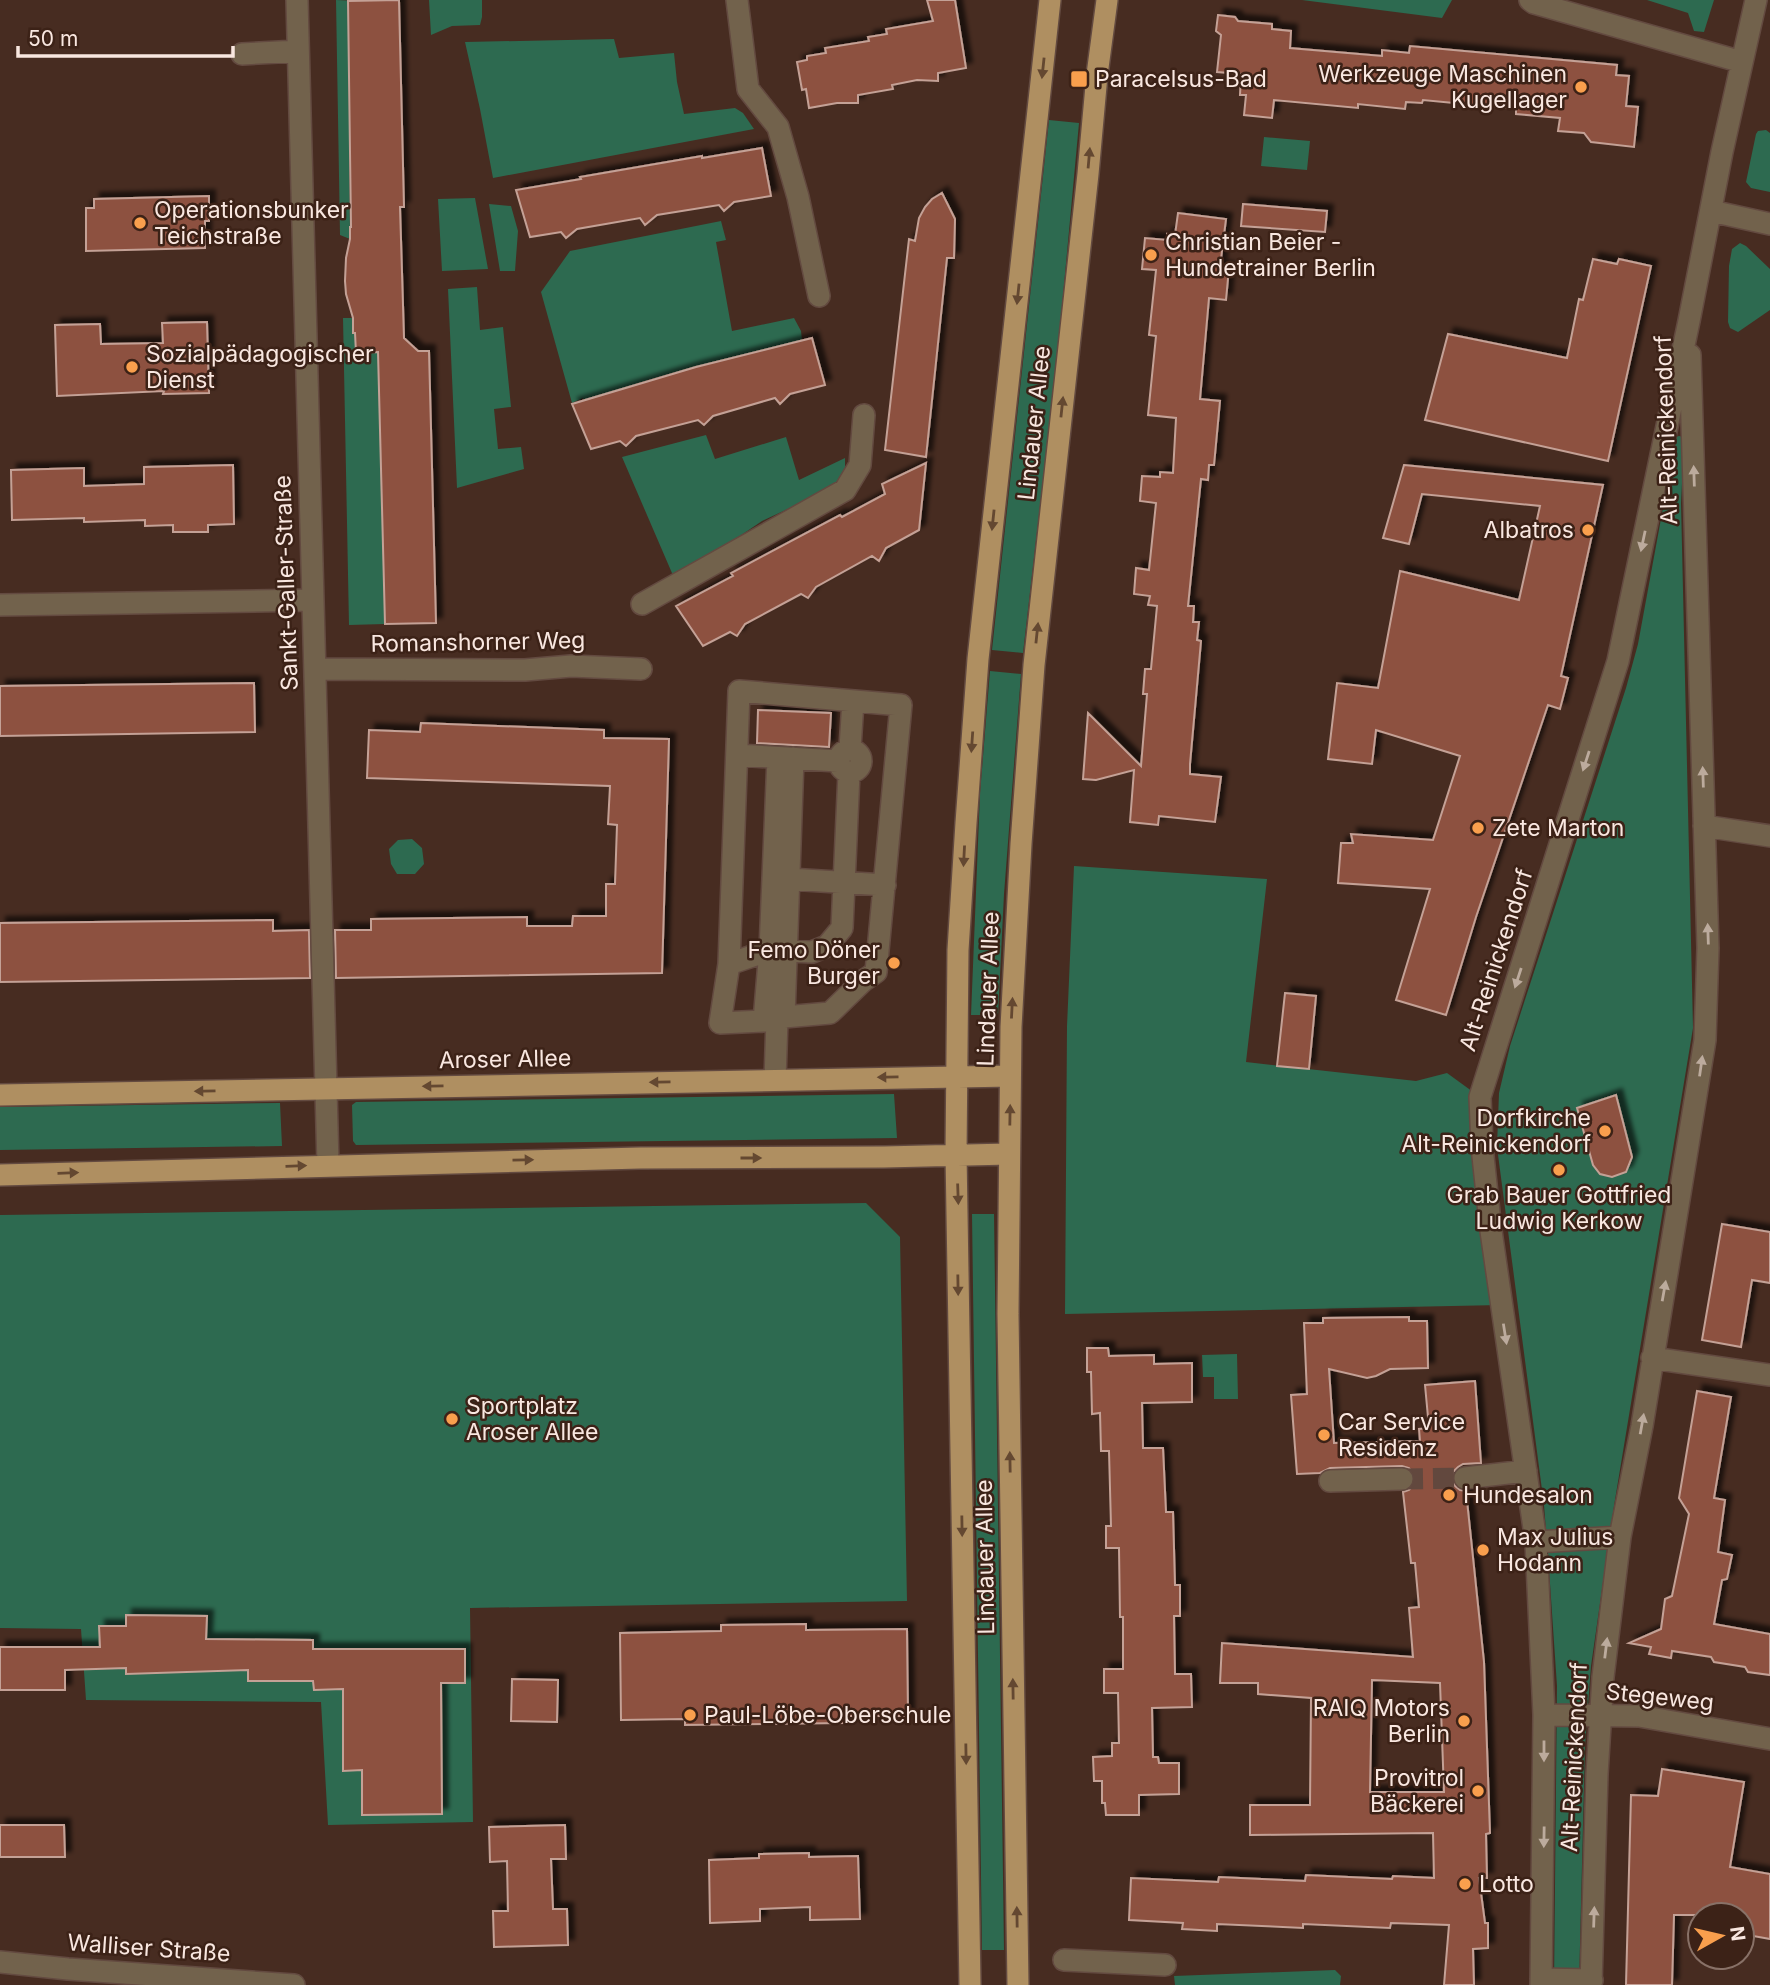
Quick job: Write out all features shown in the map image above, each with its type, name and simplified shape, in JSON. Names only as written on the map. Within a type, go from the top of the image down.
[{"type":"main road","name":"Lindauer Allee","points":[[970,1985],[956,1154],[958,950],[976,683],[1050,0]]},
{"type":"main road","name":"Lindauer Allee","points":[[1018,1985],[1008,1314],[1011,1027],[1018,883],[1034,665],[1107,0]]},
{"type":"main road","name":"Aroser Allee","points":[[0,1095],[1010,1076]]},
{"type":"main road","points":[[0,1175],[640,1158],[1009,1154]]},
{"type":"street","name":"Sankt-Galler-Straße","points":[[296,0],[328,1165]]},
{"type":"street","points":[[737,0],[748,89],[778,127],[798,197],[819,296]]},
{"type":"street","points":[[1530,0],[1742,62]]},
{"type":"street","name":"Alt-Reinickendorf","points":[[1689,321],[1708,948],[1705,1040],[1642,1426],[1620,1537],[1600,1716],[1592,1983],[1541,1982],[1544,1715],[1536,1542],[1491,1231],[1480,1097],[1618,661],[1756,0]]},
{"type":"street","points":[[242,54],[298,51]]},
{"type":"street","points":[[1711,211],[1770,224]]},
{"type":"street","points":[[642,604],[845,490],[860,465],[864,415]]},
{"type":"street","points":[[0,605],[312,600]]},
{"type":"street","name":"Romanshorner Weg","points":[[315,669],[525,670],[572,666],[641,669]]},
{"type":"street","points":[[739,691],[901,705],[876,972],[830,1013],[720,1023],[729,964],[737,755],[739,691]]},
{"type":"street","points":[[729,964],[778,950],[811,952],[827,946],[842,928],[853,701]]},
{"type":"street","points":[[737,755],[897,764]]},
{"type":"street","points":[[778,950],[789,879],[785,758]]},
{"type":"street","points":[[775,1080],[785,758]]},
{"type":"street","points":[[1704,826],[1770,836]]},
{"type":"street","points":[[789,879],[885,885]]},
{"type":"street","points":[[1652,1358],[1770,1375]]},
{"type":"street","points":[[1465,1478],[1526,1471]]},
{"type":"street","points":[[1330,1481],[1402,1479]]},
{"type":"street","points":[[1536,1542],[1620,1537]]},
{"type":"street","name":"Stegeweg","points":[[1544,1715],[1639,1716],[1770,1739]]},
{"type":"street","points":[[1064,1961],[1165,1965]]},
{"type":"street","name":"Walliser Straße","points":[[0,1962],[293,1985]]},
{"type":"green space","points":[[336,0],[359,1],[348,2],[350,239],[340,235]]},
{"type":"green space","points":[[429,0],[482,0],[480,25],[452,26],[431,35]]},
{"type":"green space","points":[[1302,0],[1452,0],[1442,18]]},
{"type":"green space","points":[[1647,0],[1714,0],[1704,32],[1694,31],[1688,13]]},
{"type":"green space","points":[[614,39],[619,58],[674,53],[684,114],[735,108],[743,113],[754,129],[493,178],[465,42]]},
{"type":"green space","points":[[1049,120],[1079,123],[1058,350],[1023,653],[992,650]]},
{"type":"green space","points":[[1766,130],[1770,133],[1770,192],[1751,188],[1746,182],[1756,134]]},
{"type":"green space","points":[[1264,137],[1310,141],[1307,170],[1261,166]]},
{"type":"green space","points":[[475,198],[488,269],[442,271],[438,199]]},
{"type":"green space","points":[[489,204],[511,206],[518,231],[515,271],[500,271]]},
{"type":"green space","points":[[721,221],[726,240],[716,242],[732,331],[794,318],[801,331],[802,340],[713,362],[677,375],[676,372],[572,403],[541,292],[570,251]]},
{"type":"green space","points":[[1740,243],[1770,269],[1770,310],[1738,332],[1730,328],[1728,322],[1729,266],[1732,249]]},
{"type":"green space","points":[[477,287],[480,330],[503,327],[511,407],[494,409],[498,449],[521,447],[524,469],[457,488],[448,289]]},
{"type":"green space","points":[[343,318],[353,318],[356,353],[378,352],[385,624],[349,625]]},
{"type":"green space","points":[[706,435],[715,459],[786,437],[799,480],[845,458],[845,471],[837,483],[820,494],[762,521],[675,580],[622,457]]},
{"type":"green space","points":[[1676,437],[1683,437],[1684,443],[1681,503],[1693,1028],[1614,1506],[1591,1666],[1585,1745],[1579,1985],[1554,1985],[1557,1686],[1544,1505],[1497,1147],[1499,1093],[1510,1046],[1626,688],[1638,644]]},
{"type":"green space","points":[[990,671],[1021,674],[1004,894],[998,1015],[971,1015],[980,793]]},
{"type":"green space","points":[[412,839],[422,848],[424,864],[415,874],[397,874],[391,864],[389,849],[398,840]]},
{"type":"green space","points":[[1074,866],[1267,879],[1246,1062],[1416,1081],[1447,1073],[1480,1097],[1501,1305],[1065,1314],[1067,1026]]},
{"type":"green space","points":[[894,1094],[897,1138],[356,1145],[353,1141],[352,1105],[356,1102]]},
{"type":"green space","points":[[280,1103],[282,1146],[0,1150],[0,1107]]},
{"type":"green space","name":"Sportplatz Aroser Allee","points":[[866,1203],[900,1237],[907,1601],[470,1608],[473,1822],[328,1825],[321,1702],[86,1700],[81,1629],[0,1628],[0,1215]]},
{"type":"green space","points":[[972,1214],[994,1214],[1004,1950],[982,1950]]},
{"type":"green space","points":[[1237,1354],[1238,1399],[1214,1399],[1214,1377],[1203,1377],[1202,1355]]},
{"type":"green space","points":[[1335,1970],[1341,1976],[1340,1985],[1175,1985],[1174,1976]]},
{"type":"building","points":[[399,0],[404,338],[418,351],[429,351],[436,623],[385,624],[378,352],[356,353],[353,318],[345,281],[351,227],[348,1]]},
{"type":"building","points":[[927,0],[955,0],[966,68],[938,73],[938,81],[917,80],[892,85],[893,89],[858,95],[858,103],[837,103],[809,108],[806,89],[802,90],[797,62],[807,60],[807,56],[826,53],[825,48],[869,41],[868,37],[887,34],[886,29],[933,21]]},
{"type":"building","points":[[1218,15],[1235,17],[1238,21],[1272,24],[1272,29],[1291,31],[1290,48],[1382,56],[1382,50],[1409,53],[1410,46],[1617,65],[1616,75],[1629,76],[1626,106],[1638,107],[1634,147],[1591,142],[1584,133],[1558,131],[1560,118],[1516,114],[1516,109],[1423,100],[1422,103],[1406,102],[1405,109],[1358,104],[1358,108],[1274,100],[1272,118],[1244,115],[1246,95],[1240,95],[1241,74],[1217,72],[1221,35],[1216,31]]},
{"type":"building","points":[[762,148],[771,196],[734,202],[724,211],[719,205],[657,215],[645,225],[640,218],[577,229],[566,238],[561,232],[530,237],[516,190],[702,156]]},
{"type":"building","points":[[942,193],[955,219],[954,258],[947,258],[926,457],[885,450],[909,239],[915,241],[919,218],[925,207]]},
{"type":"building","name":"Operationsbunker Teichstraße","points":[[209,196],[205,248],[86,251],[86,208],[94,208],[94,199]]},
{"type":"building","points":[[1243,204],[1327,211],[1325,232],[1241,226]]},
{"type":"building","points":[[1178,213],[1226,219],[1220,267],[1229,268],[1226,300],[1209,298],[1200,399],[1220,401],[1214,465],[1209,465],[1208,480],[1201,479],[1188,606],[1194,606],[1193,622],[1199,622],[1197,640],[1201,641],[1190,774],[1221,777],[1215,822],[1159,816],[1158,825],[1130,822],[1134,770],[1096,780],[1083,779],[1088,713],[1141,766],[1147,694],[1143,694],[1145,669],[1151,669],[1157,606],[1148,605],[1150,596],[1134,594],[1136,568],[1149,570],[1156,503],[1140,501],[1142,476],[1160,477],[1160,472],[1173,473],[1176,418],[1148,415],[1156,336],[1149,335],[1156,270],[1142,269],[1145,238],[1167,240],[1167,234],[1175,235]]},
{"type":"building","points":[[1593,259],[1617,264],[1619,259],[1651,266],[1608,461],[1425,420],[1448,334],[1567,358],[1579,299],[1583,300]]},
{"type":"building","name":"Sozialpädagogischer Dienst","points":[[207,322],[209,393],[163,394],[164,391],[57,396],[55,325],[100,324],[101,344],[163,343],[162,323]]},
{"type":"building","points":[[812,338],[825,385],[790,394],[780,404],[775,398],[713,416],[704,425],[698,420],[636,436],[626,446],[620,441],[591,449],[572,404],[696,367]]},
{"type":"building","points":[[926,463],[919,530],[886,548],[879,561],[872,556],[816,587],[808,598],[801,594],[745,624],[737,636],[730,632],[703,646],[676,606],[733,576],[731,573],[885,494],[882,484]]},
{"type":"building","points":[[233,465],[234,524],[208,525],[208,532],[173,532],[173,525],[145,526],[145,520],[12,520],[11,470],[84,468],[84,486],[144,484],[144,467]]},
{"type":"building","points":[[1404,465],[1603,485],[1561,676],[1568,678],[1560,709],[1548,705],[1476,917],[1446,1015],[1396,1000],[1430,889],[1338,883],[1341,843],[1353,843],[1351,834],[1433,840],[1460,756],[1376,730],[1372,764],[1328,759],[1337,683],[1378,688],[1400,571],[1519,600],[1540,506],[1422,494],[1409,544],[1383,538]]},
{"type":"building","points":[[254,683],[255,732],[0,736],[0,686]]},
{"type":"building","points":[[758,710],[831,713],[829,747],[757,743]]},
{"type":"building","points":[[421,723],[604,730],[604,738],[669,739],[662,973],[336,978],[335,930],[371,930],[371,919],[527,917],[527,926],[572,926],[573,916],[606,916],[606,884],[615,884],[617,825],[608,824],[610,786],[367,778],[369,730],[420,732]]},
{"type":"building","points":[[273,920],[273,931],[309,930],[310,978],[0,982],[0,923]]},
{"type":"building","points":[[1285,993],[1316,996],[1309,1069],[1277,1066]]},
{"type":"building","name":"Dorfkirche Alt-Reinickendorf","points":[[1616,1095],[1632,1157],[1626,1172],[1612,1177],[1600,1174],[1593,1165],[1577,1108]]},
{"type":"building","points":[[1722,1224],[1770,1232],[1770,1283],[1752,1280],[1741,1347],[1702,1340]]},
{"type":"building","points":[[1409,1317],[1409,1321],[1427,1321],[1428,1368],[1390,1369],[1367,1378],[1329,1369],[1334,1443],[1420,1441],[1419,1429],[1429,1428],[1425,1385],[1475,1381],[1481,1463],[1463,1464],[1453,1472],[1452,1479],[1455,1486],[1466,1491],[1484,1662],[1490,1833],[1486,1834],[1487,1878],[1479,1878],[1485,1923],[1488,1923],[1488,1948],[1473,1949],[1474,1985],[1444,1985],[1449,1925],[1391,1923],[1390,1928],[1303,1924],[1303,1928],[1217,1924],[1217,1931],[1182,1929],[1183,1923],[1129,1920],[1131,1878],[1218,1882],[1219,1877],[1305,1881],[1306,1875],[1434,1878],[1433,1833],[1250,1835],[1250,1805],[1310,1805],[1311,1698],[1258,1694],[1258,1683],[1220,1683],[1222,1643],[1413,1657],[1409,1608],[1419,1607],[1415,1563],[1411,1563],[1403,1492],[1414,1485],[1413,1473],[1402,1466],[1330,1468],[1320,1473],[1297,1474],[1291,1395],[1307,1394],[1304,1323],[1323,1323],[1323,1318]],"holes":[[[1372,1680],[1440,1683],[1444,1792],[1370,1792]]]},
{"type":"building","points":[[1087,1348],[1108,1348],[1109,1356],[1154,1355],[1154,1364],[1192,1363],[1192,1402],[1142,1403],[1143,1448],[1163,1448],[1166,1512],[1173,1512],[1175,1585],[1180,1585],[1180,1616],[1174,1616],[1175,1674],[1191,1674],[1192,1707],[1152,1708],[1153,1757],[1158,1757],[1159,1763],[1179,1763],[1179,1794],[1139,1795],[1139,1815],[1106,1815],[1105,1803],[1102,1803],[1102,1781],[1094,1781],[1093,1757],[1112,1756],[1112,1743],[1119,1743],[1118,1693],[1104,1693],[1104,1669],[1123,1669],[1123,1617],[1120,1617],[1119,1548],[1106,1548],[1106,1526],[1111,1526],[1109,1451],[1101,1451],[1100,1413],[1092,1414],[1091,1372],[1087,1372]]},
{"type":"building","points":[[1697,1391],[1731,1397],[1714,1498],[1725,1500],[1718,1552],[1732,1555],[1727,1579],[1722,1580],[1714,1624],[1770,1634],[1770,1675],[1748,1672],[1745,1667],[1714,1662],[1711,1657],[1672,1651],[1671,1658],[1649,1654],[1651,1647],[1629,1643],[1661,1629],[1665,1599],[1672,1596],[1689,1514],[1679,1498]]},
{"type":"building","points":[[126,1615],[207,1616],[206,1639],[313,1640],[313,1649],[465,1649],[465,1683],[441,1683],[442,1814],[362,1815],[362,1770],[343,1771],[343,1689],[314,1690],[313,1681],[248,1681],[248,1670],[126,1674],[126,1668],[65,1670],[65,1690],[0,1690],[0,1647],[100,1647],[99,1626],[126,1626]]},
{"type":"building","points":[[806,1624],[806,1630],[907,1629],[908,1716],[844,1716],[844,1723],[685,1725],[685,1719],[621,1720],[620,1633],[721,1631],[721,1625]]},
{"type":"building","points":[[512,1679],[558,1680],[557,1722],[511,1721]]},
{"type":"building","points":[[1662,1769],[1744,1782],[1730,1867],[1770,1874],[1770,1939],[1756,1936],[1756,1901],[1686,1901],[1686,1915],[1674,1915],[1672,1985],[1626,1985],[1631,1795],[1658,1796]]},
{"type":"building","points":[[0,1825],[64,1825],[65,1857],[0,1857]]},
{"type":"building","points":[[565,1825],[566,1859],[551,1859],[553,1909],[567,1909],[568,1945],[494,1947],[493,1911],[508,1911],[507,1861],[490,1862],[489,1827]]},
{"type":"building","points":[[809,1853],[809,1857],[858,1856],[860,1919],[810,1920],[810,1907],[760,1909],[760,1921],[710,1923],[709,1860],[759,1858],[759,1854]]},
{"type":"tunnel","points":[[1402,1479],[1465,1478]]},
{"type":"place","name":"Paracelsus-Bad","points":[[1079,79]]},
{"type":"place","name":"Werkzeuge Maschinen Kugellager","points":[[1581,87]]},
{"type":"place","name":"Operationsbunker Teichstraße","points":[[140,223]]},
{"type":"place","name":"Christian Beier - Hundetrainer Berlin","points":[[1151,255]]},
{"type":"place","name":"Sozialpädagogischer Dienst","points":[[132,367]]},
{"type":"place","name":"Albatros","points":[[1588,530]]},
{"type":"place","name":"Zete Marton","points":[[1478,828]]},
{"type":"place","name":"Femo Döner Burger","points":[[894,963]]},
{"type":"place","name":"Dorfkirche Alt-Reinickendorf","points":[[1605,1131]]},
{"type":"place","name":"Grab Bauer Gottfried Ludwig Kerkow","points":[[1559,1170]]},
{"type":"place","name":"Sportplatz Aroser Allee","points":[[452,1419]]},
{"type":"place","name":"Car Service Residenz","points":[[1324,1435]]},
{"type":"place","name":"Hundesalon","points":[[1449,1495]]},
{"type":"place","name":"Max Julius Hodann","points":[[1483,1550]]},
{"type":"place","name":"Paul-Löbe-Oberschule","points":[[690,1715]]},
{"type":"place","name":"RAIQ Motors Berlin","points":[[1464,1721]]},
{"type":"place","name":"Provitrol Bäckerei","points":[[1478,1791]]},
{"type":"place","name":"Lotto","points":[[1465,1884]]}]
